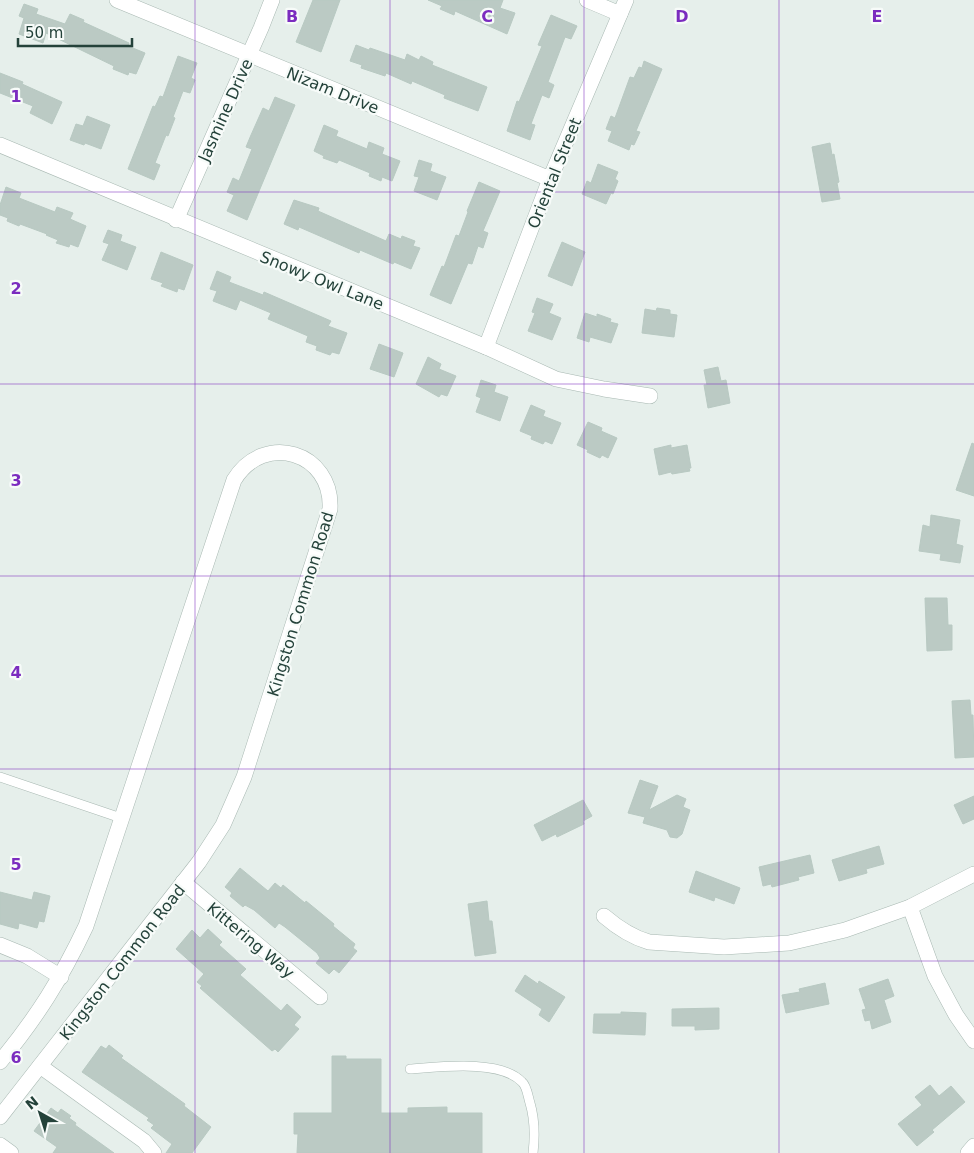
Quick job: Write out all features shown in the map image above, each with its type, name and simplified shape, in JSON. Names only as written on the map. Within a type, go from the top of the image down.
[{"type":"street","name":"Nizam Drive","points":[[117,0],[550,179]]},
{"type":"street","name":"Jasmine Drive","points":[[176,220],[272,0]]},
{"type":"street","points":[[587,0],[623,7]]},
{"type":"street","name":"Oriental Street","points":[[486,348],[550,179],[623,7]]},
{"type":"street","name":"Snowy Owl Lane","points":[[0,145],[556,379],[650,396]]},
{"type":"street","name":"Kingston Common Road","points":[[0,1062],[28,1027],[61,977],[86,926],[234,480],[244,467],[256,458],[264,455],[287,453],[302,457],[315,466],[328,486],[331,502],[329,517],[234,804],[211,844],[183,882],[0,1118]]},
{"type":"street","points":[[604,916],[618,928],[649,942],[724,948],[789,943],[845,930],[910,907],[974,874]]},
{"type":"street","name":"Kittering Way","points":[[183,882],[320,997]]},
{"type":"street","points":[[910,907],[935,976],[956,1015],[974,1041]]},
{"type":"street","points":[[0,945],[27,956],[61,977]]},
{"type":"street","points":[[40,1066],[144,1141],[154,1153]]},
{"type":"street","points":[[0,1145],[11,1153]]},
{"type":"street","points":[[968,1153],[974,1146]]},
{"type":"lane","points":[[0,777],[121,818]]},
{"type":"lane","points":[[410,1069],[474,1066],[508,1072],[523,1082],[532,1110],[535,1136],[533,1153]]},
{"type":"building","points":[[313,0],[340,0],[321,52],[296,42]]},
{"type":"building","points":[[428,0],[503,0],[500,8],[515,13],[507,34],[455,11],[454,15],[440,9],[442,6]]},
{"type":"building","points":[[24,4],[38,9],[36,14],[65,24],[70,14],[129,43],[128,46],[145,53],[136,74],[129,72],[128,75],[113,69],[114,66],[46,33],[43,43],[19,34],[24,18],[19,16]]},
{"type":"building","points":[[551,15],[577,26],[571,39],[565,37],[548,82],[554,85],[549,98],[542,95],[531,124],[535,125],[530,140],[507,131],[517,101],[519,102],[542,46],[538,45]]},
{"type":"building","points":[[356,45],[405,60],[407,54],[419,60],[421,56],[433,62],[432,65],[487,87],[478,111],[444,98],[445,95],[412,81],[411,84],[386,73],[385,76],[361,68],[362,65],[350,61]]},
{"type":"building","points":[[178,56],[197,63],[191,78],[195,80],[190,93],[183,91],[168,136],[166,135],[155,163],[160,165],[154,180],[128,169],[153,106],[155,107],[160,96],[163,97]]},
{"type":"building","points":[[644,61],[662,69],[636,131],[640,132],[634,145],[631,144],[629,150],[608,141],[612,131],[606,129],[611,116],[615,118],[630,77],[634,78],[639,67],[642,68]]},
{"type":"building","points":[[0,73],[23,82],[22,84],[62,102],[52,124],[30,113],[33,106],[0,93]]},
{"type":"building","points":[[275,97],[295,105],[247,220],[227,211],[234,195],[227,192],[233,178],[239,181],[252,149],[246,147],[263,108],[269,111]]},
{"type":"building","points":[[87,116],[110,125],[101,149],[70,140],[76,124],[83,126]]},
{"type":"building","points":[[324,125],[338,131],[336,136],[367,149],[369,142],[384,148],[382,154],[400,161],[392,181],[382,177],[381,181],[369,176],[370,173],[339,160],[337,163],[323,158],[324,156],[314,151]]},
{"type":"building","points":[[830,143],[839,182],[837,183],[840,199],[822,202],[812,147]]},
{"type":"building","points":[[419,160],[432,164],[430,171],[446,177],[437,200],[414,191],[419,177],[414,176]]},
{"type":"building","points":[[598,164],[618,172],[615,179],[618,181],[613,194],[611,193],[606,204],[582,194],[587,181],[591,183]]},
{"type":"building","points":[[479,182],[500,191],[483,231],[488,233],[483,248],[478,246],[472,264],[468,263],[451,304],[430,295],[442,266],[444,267],[456,235],[459,236]]},
{"type":"building","points":[[6,187],[21,193],[19,198],[55,212],[57,207],[73,213],[70,219],[86,226],[78,247],[70,244],[69,247],[56,243],[58,240],[47,234],[7,221],[8,218],[0,215],[0,205]]},
{"type":"building","points":[[294,200],[319,208],[318,211],[386,241],[389,234],[401,239],[402,236],[415,241],[413,246],[420,248],[411,269],[394,262],[393,264],[360,250],[359,253],[299,227],[298,230],[284,224]]},
{"type":"building","points":[[108,230],[122,235],[120,241],[136,247],[127,270],[102,260],[109,244],[103,242]]},
{"type":"building","points":[[562,242],[585,252],[572,286],[548,276]]},
{"type":"building","points":[[161,252],[193,265],[184,290],[178,288],[177,292],[161,286],[163,283],[151,279]]},
{"type":"building","points":[[217,271],[231,277],[229,282],[263,295],[264,292],[331,321],[328,326],[347,333],[339,354],[332,352],[330,355],[316,350],[317,346],[306,342],[308,336],[268,319],[271,313],[240,300],[236,310],[213,301],[217,291],[210,289]]},
{"type":"building","points":[[537,298],[553,304],[549,313],[561,318],[552,340],[528,331],[535,313],[532,312]]},
{"type":"building","points":[[657,308],[670,310],[670,314],[677,315],[674,337],[642,333],[645,309],[656,311]]},
{"type":"building","points":[[585,313],[597,317],[597,314],[611,319],[610,322],[618,324],[611,343],[590,337],[589,342],[577,338]]},
{"type":"building","points":[[379,344],[403,353],[394,377],[370,369]]},
{"type":"building","points":[[428,357],[441,364],[439,369],[456,376],[447,396],[441,394],[439,397],[416,384]]},
{"type":"building","points":[[718,367],[721,381],[726,380],[730,403],[708,408],[704,385],[707,385],[704,370]]},
{"type":"building","points":[[481,380],[496,385],[494,392],[508,397],[500,421],[476,412],[481,398],[476,396]]},
{"type":"building","points":[[531,405],[545,411],[543,416],[561,423],[552,444],[545,441],[543,444],[531,439],[532,436],[520,431]]},
{"type":"building","points":[[588,422],[602,428],[601,431],[617,438],[608,458],[602,455],[600,458],[577,445]]},
{"type":"building","points":[[972,443],[974,444],[974,496],[956,490]]},
{"type":"building","points":[[671,445],[671,448],[687,445],[690,471],[659,475],[654,449]]},
{"type":"building","points":[[931,515],[960,520],[956,544],[963,546],[960,563],[940,560],[941,554],[919,551],[923,525],[930,527]]},
{"type":"building","points":[[925,598],[947,598],[948,625],[952,625],[952,650],[927,651]]},
{"type":"building","points":[[970,700],[971,715],[973,715],[974,757],[955,758],[952,701]]},
{"type":"building","points":[[640,780],[658,786],[649,810],[677,795],[686,799],[683,807],[690,810],[682,834],[677,838],[670,837],[667,830],[643,823],[645,817],[628,813]]},
{"type":"building","points":[[974,796],[974,819],[963,824],[954,805]]},
{"type":"building","points":[[583,800],[592,816],[583,821],[584,824],[557,837],[556,834],[542,841],[534,825]]},
{"type":"building","points":[[879,846],[884,864],[866,869],[867,873],[839,881],[832,860]]},
{"type":"building","points":[[810,855],[814,873],[798,877],[799,880],[772,887],[771,884],[763,886],[759,867]]},
{"type":"building","points":[[240,868],[268,891],[275,883],[281,888],[283,885],[305,903],[306,901],[355,944],[353,948],[357,951],[339,973],[334,969],[329,974],[316,963],[320,958],[317,953],[285,927],[279,923],[275,928],[254,910],[245,905],[243,907],[230,896],[232,893],[225,887]]},
{"type":"building","points":[[696,871],[740,888],[734,904],[715,897],[714,901],[689,892]]},
{"type":"building","points":[[0,892],[32,900],[34,892],[50,896],[44,922],[39,921],[37,928],[19,923],[18,929],[0,924]]},
{"type":"building","points":[[487,901],[489,921],[492,921],[496,953],[475,956],[468,904]]},
{"type":"building","points":[[208,929],[222,942],[219,945],[246,969],[240,975],[281,1011],[287,1004],[301,1017],[294,1025],[299,1029],[278,1052],[275,1049],[272,1051],[200,988],[202,986],[197,982],[204,974],[176,949],[192,930],[200,938]]},
{"type":"building","points":[[525,975],[538,984],[539,981],[565,997],[549,1022],[539,1015],[542,1009],[515,991]]},
{"type":"building","points":[[888,979],[894,996],[884,1000],[891,1022],[872,1029],[870,1020],[865,1021],[862,1010],[866,1009],[859,989]]},
{"type":"building","points":[[825,983],[829,1004],[786,1013],[782,995],[800,992],[799,989]]},
{"type":"building","points":[[719,1008],[719,1029],[695,1030],[695,1026],[672,1026],[672,1009]]},
{"type":"building","points":[[621,1012],[646,1013],[645,1035],[593,1033],[594,1014],[621,1014]]},
{"type":"building","points":[[109,1045],[123,1056],[121,1058],[185,1104],[184,1106],[211,1127],[192,1153],[166,1153],[172,1144],[151,1128],[154,1125],[147,1120],[149,1118],[82,1072],[101,1046],[106,1049]]},
{"type":"building","points":[[332,1056],[346,1056],[346,1059],[381,1059],[381,1113],[408,1113],[408,1108],[447,1107],[447,1113],[482,1113],[482,1153],[297,1153],[298,1134],[294,1134],[294,1113],[332,1113]]},
{"type":"building","points":[[930,1085],[939,1096],[951,1086],[965,1102],[932,1130],[934,1132],[917,1146],[898,1124],[922,1105],[915,1097]]},
{"type":"building","points":[[51,1108],[58,1113],[61,1109],[71,1116],[69,1118],[76,1123],[75,1125],[114,1153],[53,1153],[57,1147],[34,1131]]}]
